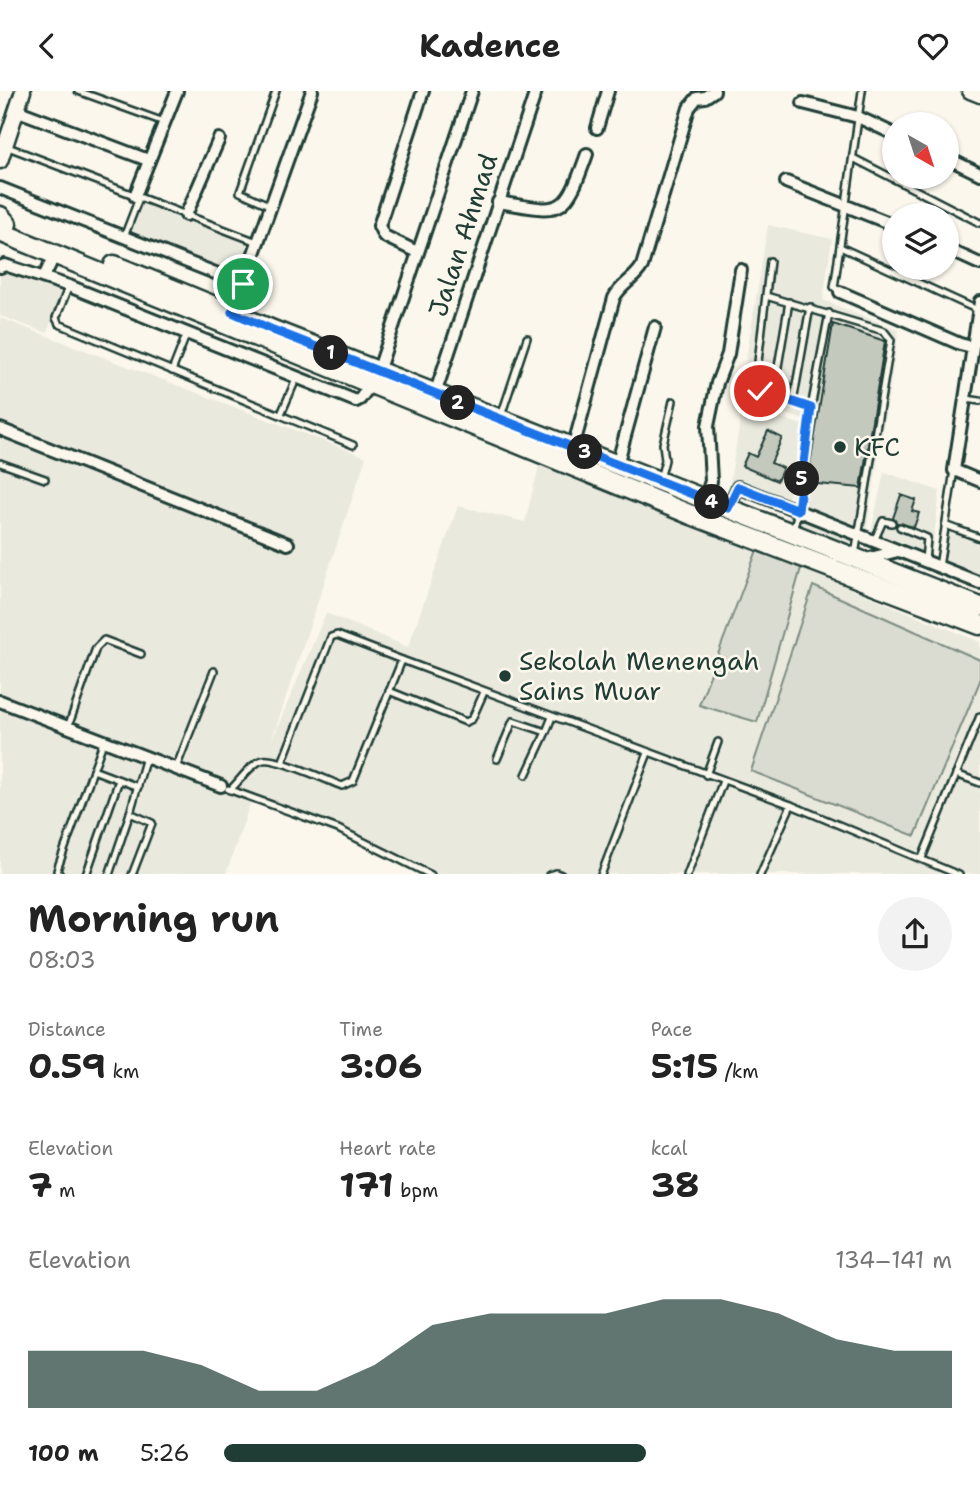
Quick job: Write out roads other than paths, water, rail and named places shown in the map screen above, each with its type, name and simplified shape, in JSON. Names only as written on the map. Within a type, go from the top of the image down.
[{"type":"main road","points":[[2,227],[53,258],[689,514],[980,625]]},
{"type":"main road","points":[[2,227],[232,312],[273,330],[371,384],[435,394],[980,607]]},
{"type":"street","points":[[0,161],[23,91]]},
{"type":"street","points":[[137,197],[148,160],[177,91]]},
{"type":"street","points":[[232,312],[312,91]]},
{"type":"street","points":[[417,252],[384,236],[379,226],[424,91]]},
{"type":"street","points":[[0,267],[5,265],[44,275],[356,401],[371,384],[472,91]]},
{"type":"street","name":"Jalan Ahmad","points":[[435,394],[536,91]]},
{"type":"street","points":[[597,128],[608,91]]},
{"type":"street","points":[[572,447],[614,298],[642,266],[689,108],[697,98],[705,97],[714,91]]},
{"type":"street","points":[[970,91],[980,95]]},
{"type":"street","points":[[803,103],[858,117],[882,128]]},
{"type":"street","points":[[16,110],[148,160]]},
{"type":"street","points":[[186,215],[219,139]]},
{"type":"street","points":[[498,202],[550,210],[559,206],[574,191],[587,154]]},
{"type":"street","points":[[959,164],[980,174]]},
{"type":"street","points":[[786,182],[882,220]]},
{"type":"street","points":[[0,188],[243,284]]},
{"type":"street","points":[[959,254],[980,264]]},
{"type":"street","points":[[44,275],[53,258]]},
{"type":"street","points":[[705,500],[711,481],[708,426],[728,354],[741,270]]},
{"type":"street","points":[[839,292],[972,347]]},
{"type":"street","points":[[979,308],[954,470],[980,481]]},
{"type":"street","points":[[617,465],[655,327]]},
{"type":"street","points":[[0,429],[288,544]]},
{"type":"street","points":[[728,508],[738,487],[980,583]]},
{"type":"street","points":[[780,503],[787,532]]},
{"type":"street","points":[[857,560],[900,551]]},
{"type":"street","points":[[923,584],[925,561]]},
{"type":"street","points":[[0,701],[226,788]]},
{"type":"lane","points":[[78,91],[164,122]]},
{"type":"lane","points":[[271,206],[240,192],[276,91]]},
{"type":"lane","points":[[839,292],[834,287],[862,91]]},
{"type":"lane","points":[[5,146],[258,243]]},
{"type":"lane","points":[[853,158],[980,223]]},
{"type":"lane","points":[[124,237],[137,197]]},
{"type":"lane","points":[[840,247],[979,308]]},
{"type":"lane","points":[[770,261],[755,387],[811,408]]},
{"type":"lane","points":[[69,286],[56,318],[59,324],[353,445]]},
{"type":"lane","points":[[766,296],[884,331],[891,340],[857,560]]},
{"type":"lane","points":[[773,395],[789,302]]},
{"type":"lane","points":[[793,402],[810,307]]},
{"type":"lane","points":[[787,532],[798,510],[811,408],[829,313]]},
{"type":"lane","points":[[172,371],[187,333]]},
{"type":"lane","points":[[500,419],[527,338]]},
{"type":"lane","points":[[281,414],[297,377]]},
{"type":"lane","points":[[963,398],[980,401]]},
{"type":"lane","points":[[660,482],[665,460],[663,444],[673,401]]},
{"type":"lane","points":[[0,463],[45,479]]},
{"type":"lane","points":[[939,567],[954,470]]},
{"type":"lane","points":[[874,541],[882,521],[892,523]]},
{"type":"lane","points":[[945,525],[980,538]]},
{"type":"lane","points":[[900,527],[926,538],[925,561]]},
{"type":"lane","points":[[282,763],[331,637],[337,635],[790,805],[959,874]]},
{"type":"lane","points":[[68,727],[99,643],[104,640],[141,654]]},
{"type":"lane","points":[[226,788],[266,760],[282,763],[342,786],[350,784],[402,660]]},
{"type":"lane","points":[[176,768],[214,671]]},
{"type":"lane","points":[[389,691],[467,722],[472,719],[484,692]]},
{"type":"lane","points":[[922,858],[980,716]]},
{"type":"lane","points":[[526,775],[552,717]]},
{"type":"lane","points":[[497,759],[513,721],[545,732]]},
{"type":"lane","points":[[60,874],[58,867],[104,740]]},
{"type":"lane","points":[[706,775],[718,742]]},
{"type":"lane","points":[[601,874],[648,753]]},
{"type":"lane","points":[[108,874],[131,813],[146,757]]},
{"type":"lane","points":[[93,770],[138,787]]},
{"type":"lane","points":[[956,774],[980,783]]},
{"type":"lane","points":[[86,874],[119,780]]},
{"type":"lane","points":[[687,874],[723,781]]},
{"type":"lane","points":[[226,788],[338,829],[431,874]]},
{"type":"lane","points":[[760,874],[790,805]]},
{"type":"lane","points":[[131,813],[152,823],[132,874]]},
{"type":"lane","points":[[549,874],[561,874]]},
{"type":"place","name":"KFC","points":[[840,447]]},
{"type":"place","name":"Sekolah Menengah Sains Muar","points":[[505,676]]}]
